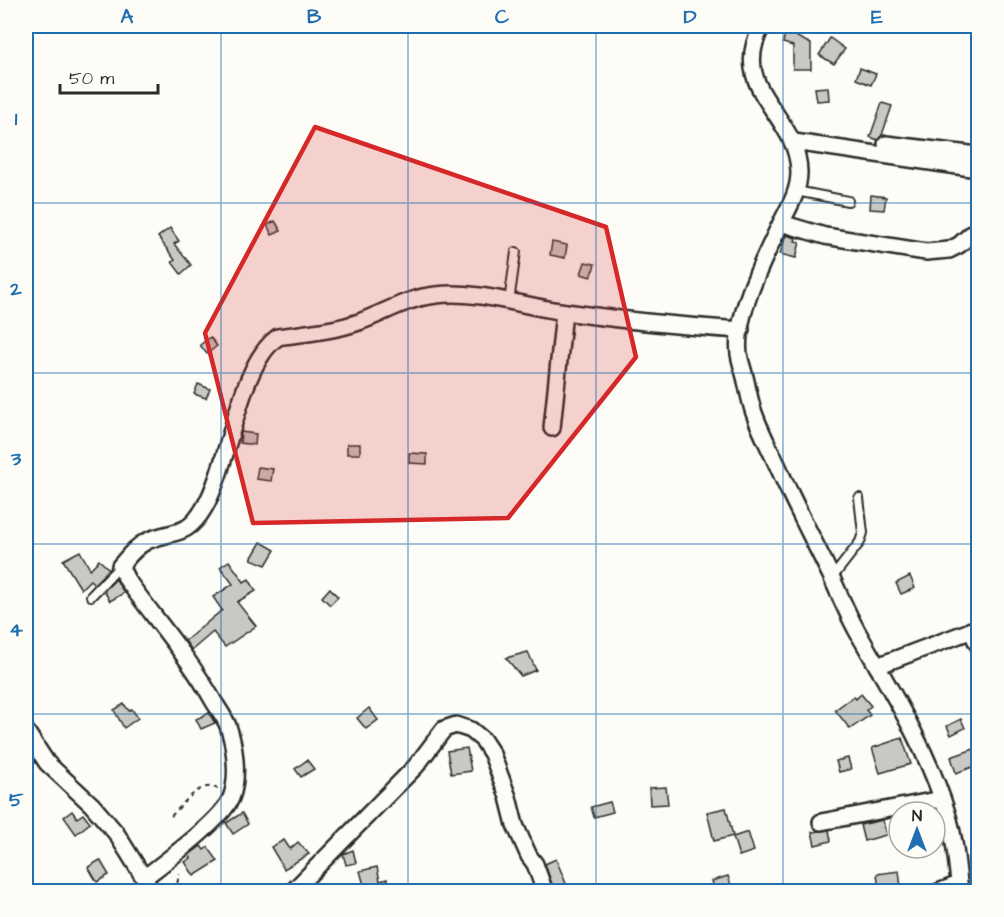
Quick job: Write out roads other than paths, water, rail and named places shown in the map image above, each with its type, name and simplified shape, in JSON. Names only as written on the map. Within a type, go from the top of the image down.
[{"type":"street","points":[[762,26],[753,46],[752,70],[770,108],[794,142],[798,168],[796,191],[747,303],[741,330],[739,355],[753,411],[772,456],[846,610],[912,728],[942,799],[953,837],[960,888],[938,891]]},
{"type":"street","points":[[794,142],[978,169]]},
{"type":"street","points":[[886,144],[978,155]]},
{"type":"street","points":[[781,223],[825,236],[926,252],[949,250],[959,245],[978,228]]},
{"type":"street","points":[[26,731],[46,764],[92,805],[116,833],[148,885],[223,811],[235,785],[234,755],[228,726],[203,683],[127,580],[120,566],[136,548],[148,540],[183,532],[204,510],[250,379],[271,342],[278,337],[338,329],[360,322],[395,305],[437,295],[467,294],[564,312],[741,330]]},
{"type":"street","points":[[552,428],[564,312]]},
{"type":"street","points":[[877,666],[975,629],[978,645]]},
{"type":"street","points":[[292,891],[416,766],[444,729],[456,725],[471,730],[483,740],[492,754],[508,797],[515,825],[535,864],[545,891]]},
{"type":"street","points":[[821,822],[942,799]]},
{"type":"lane","points":[[796,191],[848,201]]},
{"type":"lane","points":[[509,302],[516,252]]},
{"type":"lane","points":[[832,578],[860,542],[863,533],[859,498]]},
{"type":"lane","points":[[90,596],[120,566]]}]
